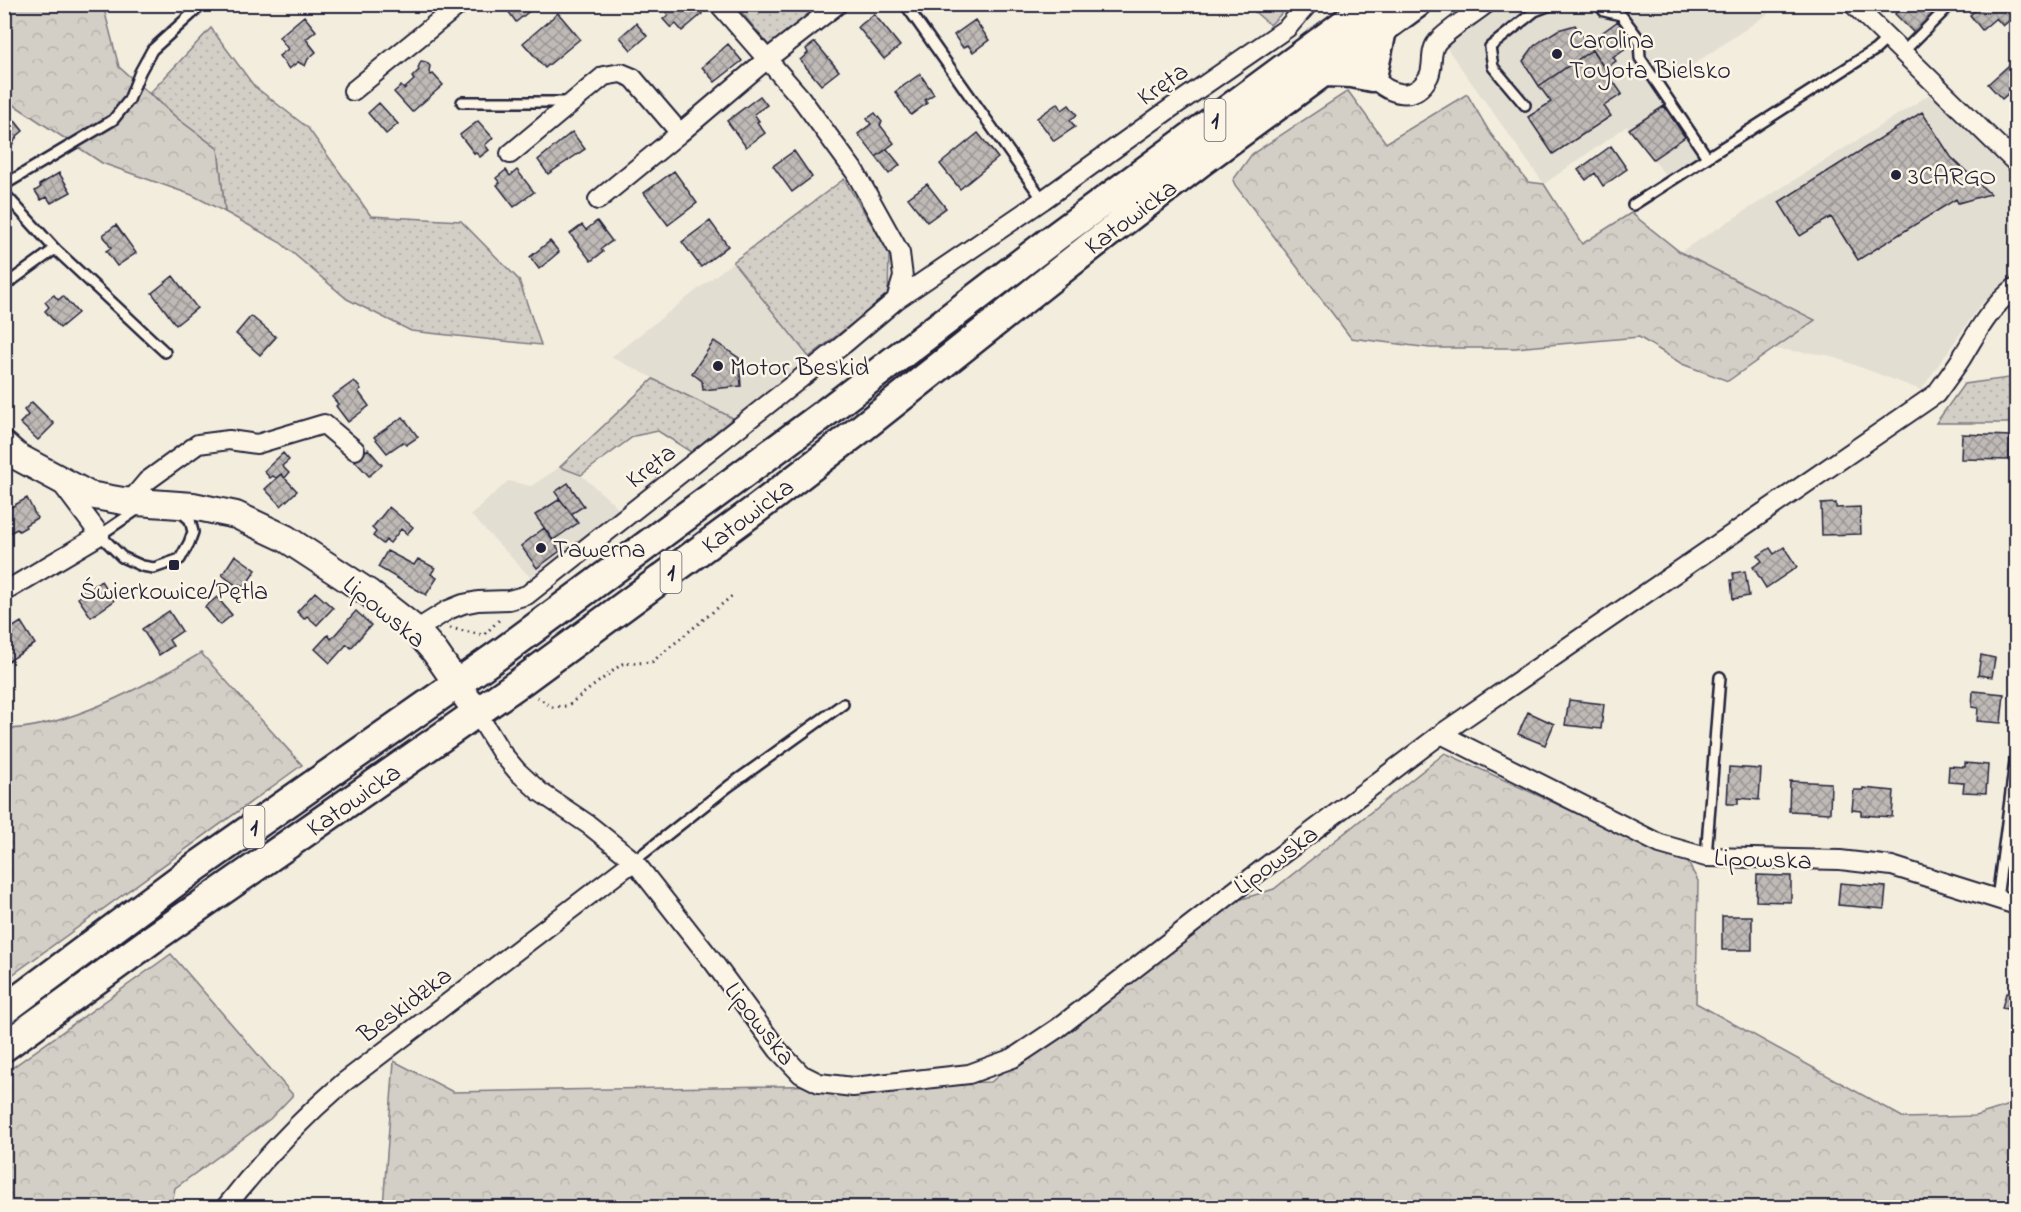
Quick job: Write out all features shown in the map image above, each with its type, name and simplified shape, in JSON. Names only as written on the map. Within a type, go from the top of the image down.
[{"type":"main road","name":"Katowicka","points":[[4,1010],[196,867],[459,684],[824,414],[1067,228],[1377,17],[1416,4]]},
{"type":"main road","name":"Katowicka","points":[[4,1047],[151,940],[477,713],[778,492],[1202,161],[1326,72],[1377,17]]},
{"type":"main road","points":[[1326,72],[1352,73],[1372,77],[1377,17]]},
{"type":"street","points":[[353,91],[460,4]]},
{"type":"street","points":[[719,4],[800,97],[855,172],[900,253],[903,277],[896,300]]},
{"type":"street","points":[[598,200],[766,60],[838,4]]},
{"type":"street","name":"Kręta","points":[[416,630],[463,603],[509,600],[527,596],[844,345],[896,300],[1043,200],[1287,28],[1308,4]]},
{"type":"street","points":[[1372,77],[1382,87],[1392,92],[1403,94],[1414,92],[1430,74],[1432,51],[1437,41],[1486,4]]},
{"type":"street","points":[[1853,4],[2016,163]]},
{"type":"street","points":[[510,154],[604,76],[621,73],[633,78],[680,134]]},
{"type":"street","points":[[1441,734],[1936,394],[1960,361],[1980,324],[2003,297],[2016,287]]},
{"type":"street","points":[[139,502],[147,481],[198,444],[229,440],[258,444],[324,424],[356,450]]},
{"type":"street","name":"Lipowska","points":[[4,445],[18,457],[89,495],[193,506],[236,515],[285,538],[369,593],[416,630],[459,684],[501,752],[517,771],[540,792],[589,825],[634,861],[714,963],[778,1050],[801,1074],[819,1083],[853,1087],[969,1074],[1013,1058],[1058,1028],[1441,734],[1660,844],[1706,857],[1840,860],[1892,866],[2016,905]]},
{"type":"street","points":[[4,592],[100,535],[58,479]]},
{"type":"street","name":"Beskidzka","points":[[225,1208],[271,1150],[343,1083],[634,861]]},
{"type":"lane","points":[[4,185],[113,120],[129,100],[152,50],[188,18],[198,4]]},
{"type":"lane","points":[[905,4],[1043,200]]},
{"type":"lane","points":[[1525,105],[1493,67],[1490,47],[1533,8],[1553,4]]},
{"type":"lane","points":[[1599,4],[1604,10],[1622,15],[1640,39],[1640,58],[1707,157]]},
{"type":"lane","points":[[1903,52],[1951,4]]},
{"type":"lane","points":[[1634,205],[1875,50],[1888,38]]},
{"type":"lane","points":[[462,102],[573,102]]},
{"type":"lane","points":[[4,193],[55,249],[165,352]]},
{"type":"lane","points":[[4,286],[55,249]]},
{"type":"lane","points":[[139,502],[181,512],[190,520],[193,532],[180,558],[154,568],[142,566],[122,557],[100,535],[139,502]]},
{"type":"lane","points":[[1706,857],[1720,677]]},
{"type":"lane","points":[[634,861],[729,786],[843,704]]},
{"type":"lane","points":[[1997,899],[2016,754]]},
{"type":"shaded area","points":[[1498,5],[1781,5],[1663,85],[1714,159],[1674,186],[1627,126],[1544,184],[1446,47]]},
{"type":"shaded area","points":[[1932,93],[2016,176],[2016,273],[1981,304],[1921,390],[1828,355],[1775,349],[1815,320],[1680,252]]},
{"type":"shaded area","points":[[733,262],[809,357],[733,418],[611,357]]},
{"type":"shaded area","points":[[560,467],[581,475],[620,511],[530,577],[471,515],[508,481],[531,486]]},
{"type":"green space","points":[[5,5],[103,5],[119,67],[178,119],[218,149],[225,212],[192,195],[102,163],[5,99]]},
{"type":"green space","points":[[736,5],[823,5],[769,46]]},
{"type":"green space","points":[[1247,5],[1286,5],[1287,8],[1270,25]]},
{"type":"green space","points":[[211,28],[254,86],[308,128],[371,216],[461,221],[519,280],[541,345],[411,331],[347,299],[281,243],[225,212],[218,149],[178,119],[150,93]]},
{"type":"green space","points":[[1348,91],[1386,143],[1467,94],[1490,133],[1528,182],[1544,184],[1582,244],[1631,213],[1680,252],[1815,320],[1728,381],[1682,364],[1639,337],[1515,348],[1430,348],[1351,338],[1233,180],[1252,154]]},
{"type":"green space","points":[[844,179],[889,253],[888,296],[809,357],[733,262]]},
{"type":"green space","points":[[2016,377],[2016,423],[1936,423],[1964,384]]},
{"type":"green space","points":[[653,379],[733,418],[691,452],[658,431],[634,436],[581,475],[560,467]]},
{"type":"green space","points":[[201,653],[302,765],[5,980],[5,729],[29,727],[54,721],[106,703]]},
{"type":"green space","points":[[1445,753],[1640,842],[1686,859],[1698,881],[1696,1003],[1904,1118],[1975,1116],[2016,1103],[2016,1207],[378,1208],[383,1207],[394,1061],[453,1092],[991,1082],[1209,898],[1242,899],[1274,889]]},
{"type":"green space","points":[[171,954],[293,1095],[270,1119],[175,1188],[171,1207],[5,1207],[5,1073]]},
{"type":"building","points":[[127,4],[178,4],[178,7],[127,9]]},
{"type":"building","points":[[503,4],[536,4],[537,5],[516,22]]},
{"type":"building","points":[[674,4],[694,4],[702,14],[682,31],[676,24],[671,28],[663,19]]},
{"type":"building","points":[[1904,4],[1925,4],[1935,14],[1915,34],[1895,14]]},
{"type":"building","points":[[1982,4],[2016,4],[2016,15],[2003,26],[1996,18],[1982,30],[1970,15]]},
{"type":"building","points":[[558,13],[580,39],[545,68],[523,43]]},
{"type":"building","points":[[874,14],[900,46],[884,59],[858,27]]},
{"type":"building","points":[[304,16],[316,31],[306,39],[316,52],[308,59],[305,66],[298,62],[289,69],[279,56],[288,49],[279,37]]},
{"type":"building","points":[[975,20],[989,40],[973,52],[968,45],[963,48],[954,35]]},
{"type":"building","points":[[1618,21],[1633,43],[1613,57],[1616,61],[1605,69],[1588,43]]},
{"type":"building","points":[[636,23],[647,36],[631,50],[620,37]]},
{"type":"building","name":"Carolina Toyota Bielsko","points":[[1575,25],[1592,50],[1539,86],[1523,61],[1534,46],[1545,38],[1558,30]]},
{"type":"building","points":[[815,42],[839,71],[821,85],[800,60],[808,53],[806,49]]},
{"type":"building","points":[[728,44],[742,61],[715,82],[702,67]]},
{"type":"building","points":[[1592,50],[1622,94],[1604,106],[1611,116],[1553,154],[1528,117],[1551,102],[1539,86]]},
{"type":"building","points":[[2016,59],[2016,99],[2010,92],[2002,99],[1988,84]]},
{"type":"building","points":[[421,61],[430,66],[431,75],[433,74],[443,85],[412,112],[394,92],[401,86],[404,89],[414,80],[412,77],[419,70]]},
{"type":"building","points":[[920,74],[934,94],[925,100],[927,103],[911,115],[895,92]]},
{"type":"building","points":[[760,96],[767,105],[754,114],[765,133],[746,147],[727,121]]},
{"type":"building","points":[[379,103],[398,124],[386,134],[368,113]]},
{"type":"building","points":[[1058,103],[1062,110],[1069,105],[1077,115],[1070,120],[1075,127],[1054,141],[1037,118]]},
{"type":"building","points":[[1664,106],[1685,137],[1653,159],[1629,129]]},
{"type":"building","points":[[8,112],[23,131],[13,144],[9,143],[4,146],[4,113]]},
{"type":"building","name":"3CARGO","points":[[1922,112],[1951,157],[1990,194],[1958,203],[1956,199],[1858,260],[1831,217],[1800,236],[1779,202]]},
{"type":"building","points":[[875,113],[882,122],[880,125],[894,143],[876,157],[858,134],[871,124],[867,119]]},
{"type":"building","points":[[478,121],[493,138],[485,145],[489,150],[480,157],[460,135]]},
{"type":"building","points":[[572,132],[585,149],[548,174],[538,160]]},
{"type":"building","points":[[978,133],[998,158],[960,189],[940,164]]},
{"type":"building","points":[[1611,146],[1627,169],[1603,186],[1595,173],[1586,180],[1578,170]]},
{"type":"building","points":[[887,149],[900,165],[889,174],[876,157]]},
{"type":"building","points":[[794,151],[812,177],[792,192],[773,166]]},
{"type":"building","points":[[506,170],[510,176],[517,170],[534,192],[514,207],[497,185],[500,183],[496,178]]},
{"type":"building","points":[[674,171],[697,203],[668,225],[644,193]]},
{"type":"building","points":[[59,173],[71,192],[51,203],[47,197],[41,200],[35,191],[41,187],[39,185]]},
{"type":"building","points":[[927,184],[946,208],[927,222],[908,198]]},
{"type":"building","points":[[597,221],[612,241],[591,261],[570,234],[582,225],[586,230]]},
{"type":"building","points":[[710,221],[728,246],[701,267],[682,242]]},
{"type":"building","points":[[116,225],[136,253],[117,266],[106,251],[111,248],[103,235]]},
{"type":"building","points":[[550,241],[559,252],[539,269],[530,257]]},
{"type":"building","points":[[173,276],[197,308],[176,325],[152,293]]},
{"type":"building","points":[[54,295],[58,300],[63,296],[78,313],[60,328],[45,311],[49,307],[45,302]]},
{"type":"building","points":[[251,316],[276,337],[260,355],[236,334]]},
{"type":"building","name":"Motor Beskid","points":[[714,341],[739,358],[741,386],[703,390],[702,381],[692,373]]},
{"type":"building","points":[[354,381],[361,389],[358,391],[369,406],[348,422],[332,397]]},
{"type":"building","points":[[32,402],[54,424],[38,440],[20,423],[28,415],[24,410]]},
{"type":"building","points":[[403,417],[418,437],[406,445],[403,442],[387,453],[374,437]]},
{"type":"building","points":[[1962,434],[2010,436],[2009,460],[1961,459]]},
{"type":"building","points":[[368,449],[382,465],[369,476],[355,461]]},
{"type":"building","points":[[283,453],[289,460],[282,466],[289,473],[285,478],[281,474],[276,478],[273,476],[270,478],[264,471]]},
{"type":"building","points":[[281,474],[297,491],[281,506],[265,489]]},
{"type":"building","points":[[568,483],[584,506],[571,514],[555,492]]},
{"type":"building","points":[[27,498],[37,518],[19,531],[17,529],[4,536],[4,511]]},
{"type":"building","points":[[560,499],[578,523],[553,540],[535,515]]},
{"type":"building","points":[[1836,503],[1836,508],[1860,507],[1861,534],[1822,535],[1821,504]]},
{"type":"building","points":[[389,507],[413,527],[407,534],[401,529],[390,543],[386,540],[383,544],[373,536],[376,532],[372,528]]},
{"type":"building","name":"Tawerna","points":[[544,528],[560,551],[537,568],[521,546]]},
{"type":"building","points":[[1784,547],[1797,567],[1766,588],[1753,567],[1762,561],[1758,556],[1770,548],[1774,554]]},
{"type":"building","points":[[387,551],[414,565],[418,559],[435,568],[431,574],[437,578],[426,595],[378,567]]},
{"type":"building","points":[[235,555],[256,570],[244,588],[239,584],[237,586],[222,575]]},
{"type":"building","points":[[1745,571],[1749,596],[1733,599],[1731,580],[1734,580],[1733,573]]},
{"type":"building","points":[[101,581],[114,601],[91,617],[78,598],[83,593],[80,589],[90,582],[93,586]]},
{"type":"building","points":[[315,592],[333,608],[317,625],[307,616],[304,619],[297,612]]},
{"type":"building","points":[[217,597],[232,615],[220,625],[205,607]]},
{"type":"building","points":[[169,611],[182,631],[169,640],[173,646],[159,655],[142,629]]},
{"type":"building","points":[[356,611],[371,625],[351,648],[347,644],[330,663],[315,649],[328,635],[331,639]]},
{"type":"building","points":[[21,622],[35,644],[6,663],[4,633]]},
{"type":"building","points":[[1981,655],[1995,658],[1992,677],[1978,675]]},
{"type":"building","points":[[1973,691],[2004,694],[2001,723],[1977,721],[1978,708],[1972,707]]},
{"type":"building","points":[[1569,700],[1604,704],[1601,729],[1565,725]]},
{"type":"building","points":[[1528,712],[1554,724],[1545,745],[1518,734]]},
{"type":"building","points":[[1965,763],[1988,765],[1986,793],[1963,792],[1964,783],[1948,782],[1949,766],[1965,767]]},
{"type":"building","points":[[1729,767],[1761,769],[1759,800],[1738,798],[1738,804],[1727,804]]},
{"type":"building","points":[[1790,781],[1831,783],[1830,813],[1789,811]]},
{"type":"building","points":[[1863,788],[1894,791],[1892,817],[1861,815],[1861,811],[1852,810],[1854,790],[1863,790]]},
{"type":"building","points":[[1757,875],[1791,876],[1791,902],[1756,901]]},
{"type":"building","points":[[1840,883],[1886,887],[1884,909],[1838,905]]},
{"type":"building","points":[[1722,916],[1752,916],[1752,950],[1722,950]]},
{"type":"building","points":[[2006,993],[2016,995],[2016,1011],[2002,1008]]},
{"type":"place","name":"Carolina Toyota Bielsko","points":[[1557,54]]},
{"type":"place","name":"3CARGO","points":[[1896,175]]},
{"type":"place","name":"Motor Beskid","points":[[718,366]]},
{"type":"place","name":"Tawerna","points":[[541,548]]},
{"type":"place","name":"Świerkowice/Pętla","points":[[174,565]]}]
